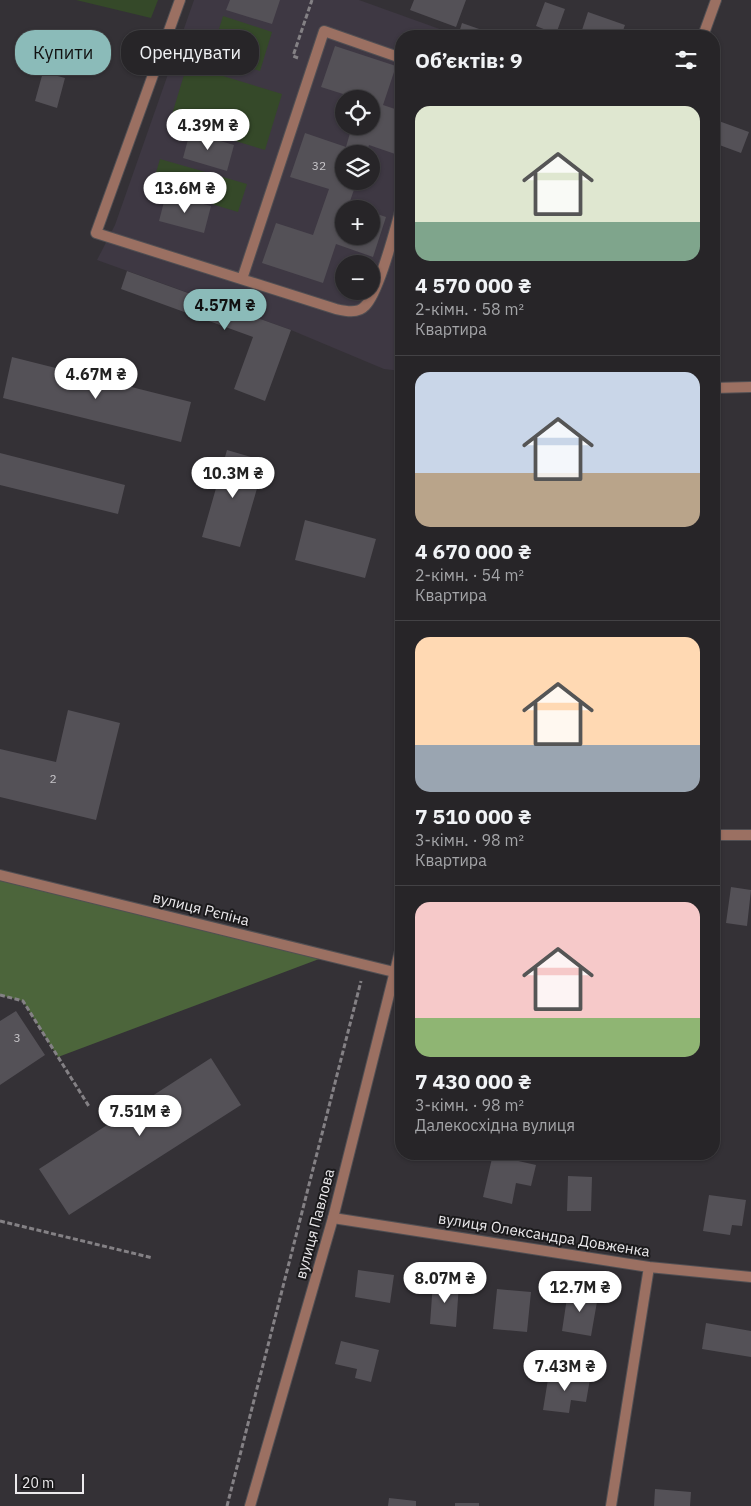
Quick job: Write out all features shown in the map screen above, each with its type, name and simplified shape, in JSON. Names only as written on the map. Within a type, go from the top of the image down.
[{"type":"street","points":[[180,0],[96,233],[336,309],[352,312],[365,307],[375,289],[395,227]]},
{"type":"street","points":[[705,30],[716,0]]},
{"type":"street","points":[[242,279],[324,31],[395,56]]},
{"type":"street","points":[[720,388],[751,387]]},
{"type":"street","points":[[720,835],[751,836]]},
{"type":"street","name":"вулиця Рєпіна","points":[[0,874],[394,972]]},
{"type":"street","name":"вулиця Павлова","points":[[250,1506],[333,1218],[395,969]]},
{"type":"street","name":"вулиця Олександра Довженка","points":[[333,1218],[649,1266],[751,1277]]},
{"type":"street","points":[[611,1506],[649,1266]]},
{"type":"path","points":[[226,1506],[366,966]]},
{"type":"path","points":[[0,995],[23,1001],[90,1108]]},
{"type":"path","points":[[0,1221],[153,1258]]},
{"type":"shaded area","points":[[194,0],[359,0],[442,30],[395,30],[395,370],[384,369],[291,330],[97,260],[115,225],[168,75],[259,75],[259,30],[183,30]]},
{"type":"green space","points":[[76,0],[158,0],[151,18]]},
{"type":"green space","points":[[223,16],[272,32],[260,71],[259,30],[219,30]]},
{"type":"green space","points":[[184,75],[220,75],[282,94],[265,150],[170,121]]},
{"type":"green space","points":[[160,159],[247,184],[238,212],[152,186]]},
{"type":"green space","points":[[0,875],[327,956],[58,1057],[23,1001],[0,995]]},
{"type":"building","points":[[230,0],[280,0],[272,24],[226,10]]},
{"type":"building","points":[[414,0],[466,0],[456,27],[410,10]]},
{"type":"building","points":[[545,2],[565,9],[557,30],[546,30],[536,26]]},
{"type":"building","points":[[588,12],[625,25],[623,30],[582,30]]},
{"type":"building","points":[[462,23],[482,30],[460,30]]},
{"type":"building","points":[[335,46],[395,66],[383,105],[395,109],[395,154],[380,149],[380,145],[347,145],[349,135],[380,135],[380,90],[335,91],[321,87]]},
{"type":"building","points":[[42,75],[54,75],[65,78],[57,108],[35,101]]},
{"type":"building","points":[[720,121],[749,132],[741,153],[720,145]]},
{"type":"building","points":[[190,132],[234,145],[227,171],[183,158]]},
{"type":"building","points":[[305,133],[340,145],[335,145],[335,190],[354,190],[350,200],[335,200],[336,245],[323,283],[262,263],[276,223],[313,235],[329,189],[290,177]]},
{"type":"building","points":[[166,194],[211,206],[204,233],[159,221]]},
{"type":"building","points":[[380,215],[386,217],[380,235]]},
{"type":"building","points":[[339,245],[377,245],[374,255],[367,255]]},
{"type":"building","points":[[127,271],[291,330],[265,401],[234,389],[253,337],[121,289]]},
{"type":"building","points":[[12,357],[191,402],[181,442],[3,398]]},
{"type":"building","points":[[227,450],[265,461],[240,547],[202,537]]},
{"type":"building","points":[[0,453],[125,485],[118,514],[0,485]]},
{"type":"building","points":[[305,520],[376,539],[365,578],[295,560]]},
{"type":"building","points":[[68,710],[120,723],[96,820],[0,797],[0,749],[56,762]]},
{"type":"building","points":[[731,887],[751,890],[747,926],[726,923]]},
{"type":"building","points":[[16,1011],[45,1055],[0,1085],[0,1021]]},
{"type":"building","points":[[211,1058],[241,1105],[69,1215],[39,1169]]},
{"type":"building","points":[[492,1160],[514,1160],[536,1165],[531,1186],[516,1183],[512,1204],[483,1197]]},
{"type":"building","points":[[568,1176],[592,1177],[591,1211],[567,1211]]},
{"type":"building","points":[[709,1195],[746,1200],[742,1226],[732,1225],[730,1235],[703,1231]]},
{"type":"building","points":[[358,1270],[394,1275],[390,1303],[355,1297]]},
{"type":"building","points":[[433,1282],[459,1284],[456,1327],[430,1324]]},
{"type":"building","points":[[497,1289],[531,1292],[527,1332],[493,1329]]},
{"type":"building","points":[[568,1291],[598,1296],[591,1336],[562,1331]]},
{"type":"building","points":[[706,1323],[751,1331],[751,1357],[702,1349]]},
{"type":"building","points":[[341,1341],[379,1350],[371,1382],[355,1378],[357,1369],[335,1364]]},
{"type":"building","points":[[549,1373],[590,1379],[586,1402],[571,1400],[569,1413],[543,1410]]},
{"type":"building","points":[[655,1489],[691,1492],[690,1506],[654,1506]]},
{"type":"building","points":[[389,1498],[416,1501],[416,1506],[388,1506]]},
{"type":"building","points":[[455,1503],[479,1503],[479,1506],[455,1506]]}]
